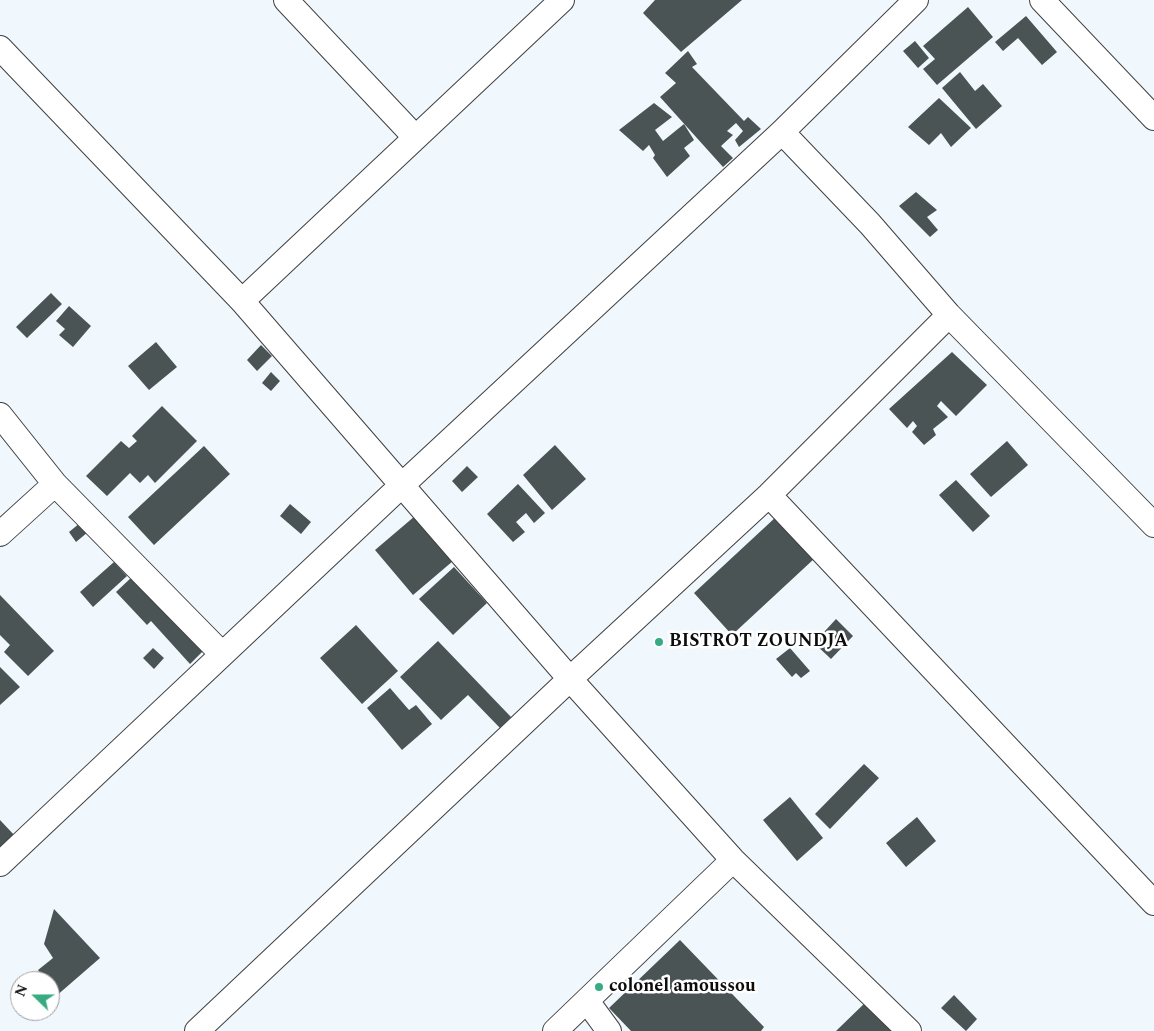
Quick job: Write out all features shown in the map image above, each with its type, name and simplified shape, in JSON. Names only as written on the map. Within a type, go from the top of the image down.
[{"type":"street","points":[[286,0],[415,137]]},
{"type":"street","points":[[242,301],[562,0]]},
{"type":"street","points":[[0,864],[400,486],[782,132],[916,0]]},
{"type":"street","points":[[1042,0],[1154,118]]},
{"type":"street","points":[[0,48],[242,301],[400,486],[733,860],[909,1031]]},
{"type":"street","points":[[782,132],[870,224],[949,315],[1154,525]]},
{"type":"street","points":[[197,1031],[570,679],[769,495],[949,315]]},
{"type":"street","points":[[0,415],[55,484],[222,654]]},
{"type":"street","points":[[0,534],[55,484]]},
{"type":"street","points":[[769,495],[1154,904]]},
{"type":"street","points":[[555,1031],[733,860]]},
{"type":"street","points":[[587,1000],[609,1031]]},
{"type":"building","points":[[655,0],[742,0],[681,52],[643,13]]},
{"type":"building","points":[[968,7],[993,37],[937,85],[923,69],[935,59],[923,46]]},
{"type":"building","points":[[1026,16],[1057,52],[1042,65],[1018,38],[1003,51],[995,42]]},
{"type":"building","points":[[915,41],[929,58],[918,68],[903,51]]},
{"type":"building","points":[[688,51],[697,64],[692,67],[744,121],[748,117],[761,129],[739,147],[735,140],[743,131],[736,123],[727,131],[733,135],[721,146],[733,158],[723,167],[660,97],[676,83],[665,73]]},
{"type":"building","points":[[960,72],[975,91],[983,84],[1002,106],[976,129],[942,88]]},
{"type":"building","points":[[939,98],[971,128],[951,147],[941,133],[929,145],[908,127]]},
{"type":"building","points":[[654,103],[672,117],[655,130],[663,141],[684,124],[694,140],[684,148],[690,156],[667,177],[653,158],[655,155],[649,145],[643,151],[619,130]]},
{"type":"building","points":[[916,192],[937,210],[927,217],[938,230],[930,237],[899,206]]},
{"type":"building","points":[[51,293],[62,304],[27,338],[16,327]]},
{"type":"building","points":[[69,306],[91,326],[73,347],[59,335],[65,329],[56,321]]},
{"type":"building","points":[[156,342],[177,367],[149,390],[128,366]]},
{"type":"building","points":[[261,345],[272,356],[257,371],[247,360]]},
{"type":"building","points":[[952,352],[987,385],[956,416],[941,401],[937,406],[948,417],[933,429],[936,435],[924,445],[912,432],[917,426],[913,421],[907,428],[889,409]]},
{"type":"building","points":[[271,372],[280,381],[271,391],[262,383]]},
{"type":"building","points":[[162,406],[197,441],[155,483],[148,475],[140,483],[130,473],[107,496],[86,476],[121,441],[129,448],[137,441],[132,436]]},
{"type":"building","points":[[1007,441],[1028,465],[991,497],[970,474]]},
{"type":"building","points":[[555,445],[586,479],[552,510],[523,475]]},
{"type":"building","points":[[204,446],[230,474],[154,545],[128,517]]},
{"type":"building","points":[[467,466],[478,477],[462,492],[452,481]]},
{"type":"building","points":[[956,480],[990,516],[973,532],[939,495]]},
{"type":"building","points":[[518,484],[545,513],[534,523],[526,513],[516,522],[525,532],[513,542],[487,514]]},
{"type":"building","points":[[290,504],[311,522],[301,534],[280,516]]},
{"type":"building","points":[[415,516],[453,561],[413,595],[375,550]]},
{"type":"building","points":[[777,516],[815,558],[732,635],[694,593]]},
{"type":"building","points":[[80,523],[88,532],[76,542],[69,532]]},
{"type":"building","points":[[114,562],[127,576],[93,607],[80,592]]},
{"type":"building","points":[[454,567],[487,603],[453,635],[419,599]]},
{"type":"building","points":[[133,576],[203,651],[190,664],[151,621],[147,625],[116,592]]},
{"type":"building","points":[[0,595],[54,651],[28,676],[4,652],[10,645],[0,635]]},
{"type":"building","points":[[836,619],[853,636],[831,659],[814,643]]},
{"type":"building","points":[[356,625],[398,671],[362,704],[320,658]]},
{"type":"building","points":[[438,641],[511,717],[500,728],[468,695],[441,720],[400,677]]},
{"type":"building","points":[[153,648],[164,658],[154,669],[143,658]]},
{"type":"building","points":[[790,648],[810,671],[801,678],[796,673],[792,677],[776,659]]},
{"type":"building","points":[[0,667],[20,687],[0,705]]},
{"type":"building","points":[[390,688],[409,710],[416,705],[432,724],[402,750],[367,708]]},
{"type":"building","points":[[864,764],[879,778],[830,829],[815,814]]},
{"type":"building","points":[[790,797],[823,838],[797,861],[763,820]]},
{"type":"building","points":[[917,817],[936,841],[906,867],[886,843]]},
{"type":"building","points":[[0,820],[16,837],[0,852]]},
{"type":"building","points":[[54,909],[100,958],[60,993],[60,971],[38,970],[53,958],[44,944]]},
{"type":"building","points":[[680,940],[764,1027],[761,1031],[631,1031],[609,1008]]},
{"type":"building","points":[[954,995],[977,1019],[966,1031],[941,1008]]},
{"type":"building","points":[[870,998],[902,1031],[836,1031]]},
{"type":"place","name":"BISTROT ZOUNDJA","points":[[659,642]]},
{"type":"place","name":"colonel amoussou","points":[[599,987]]}]
